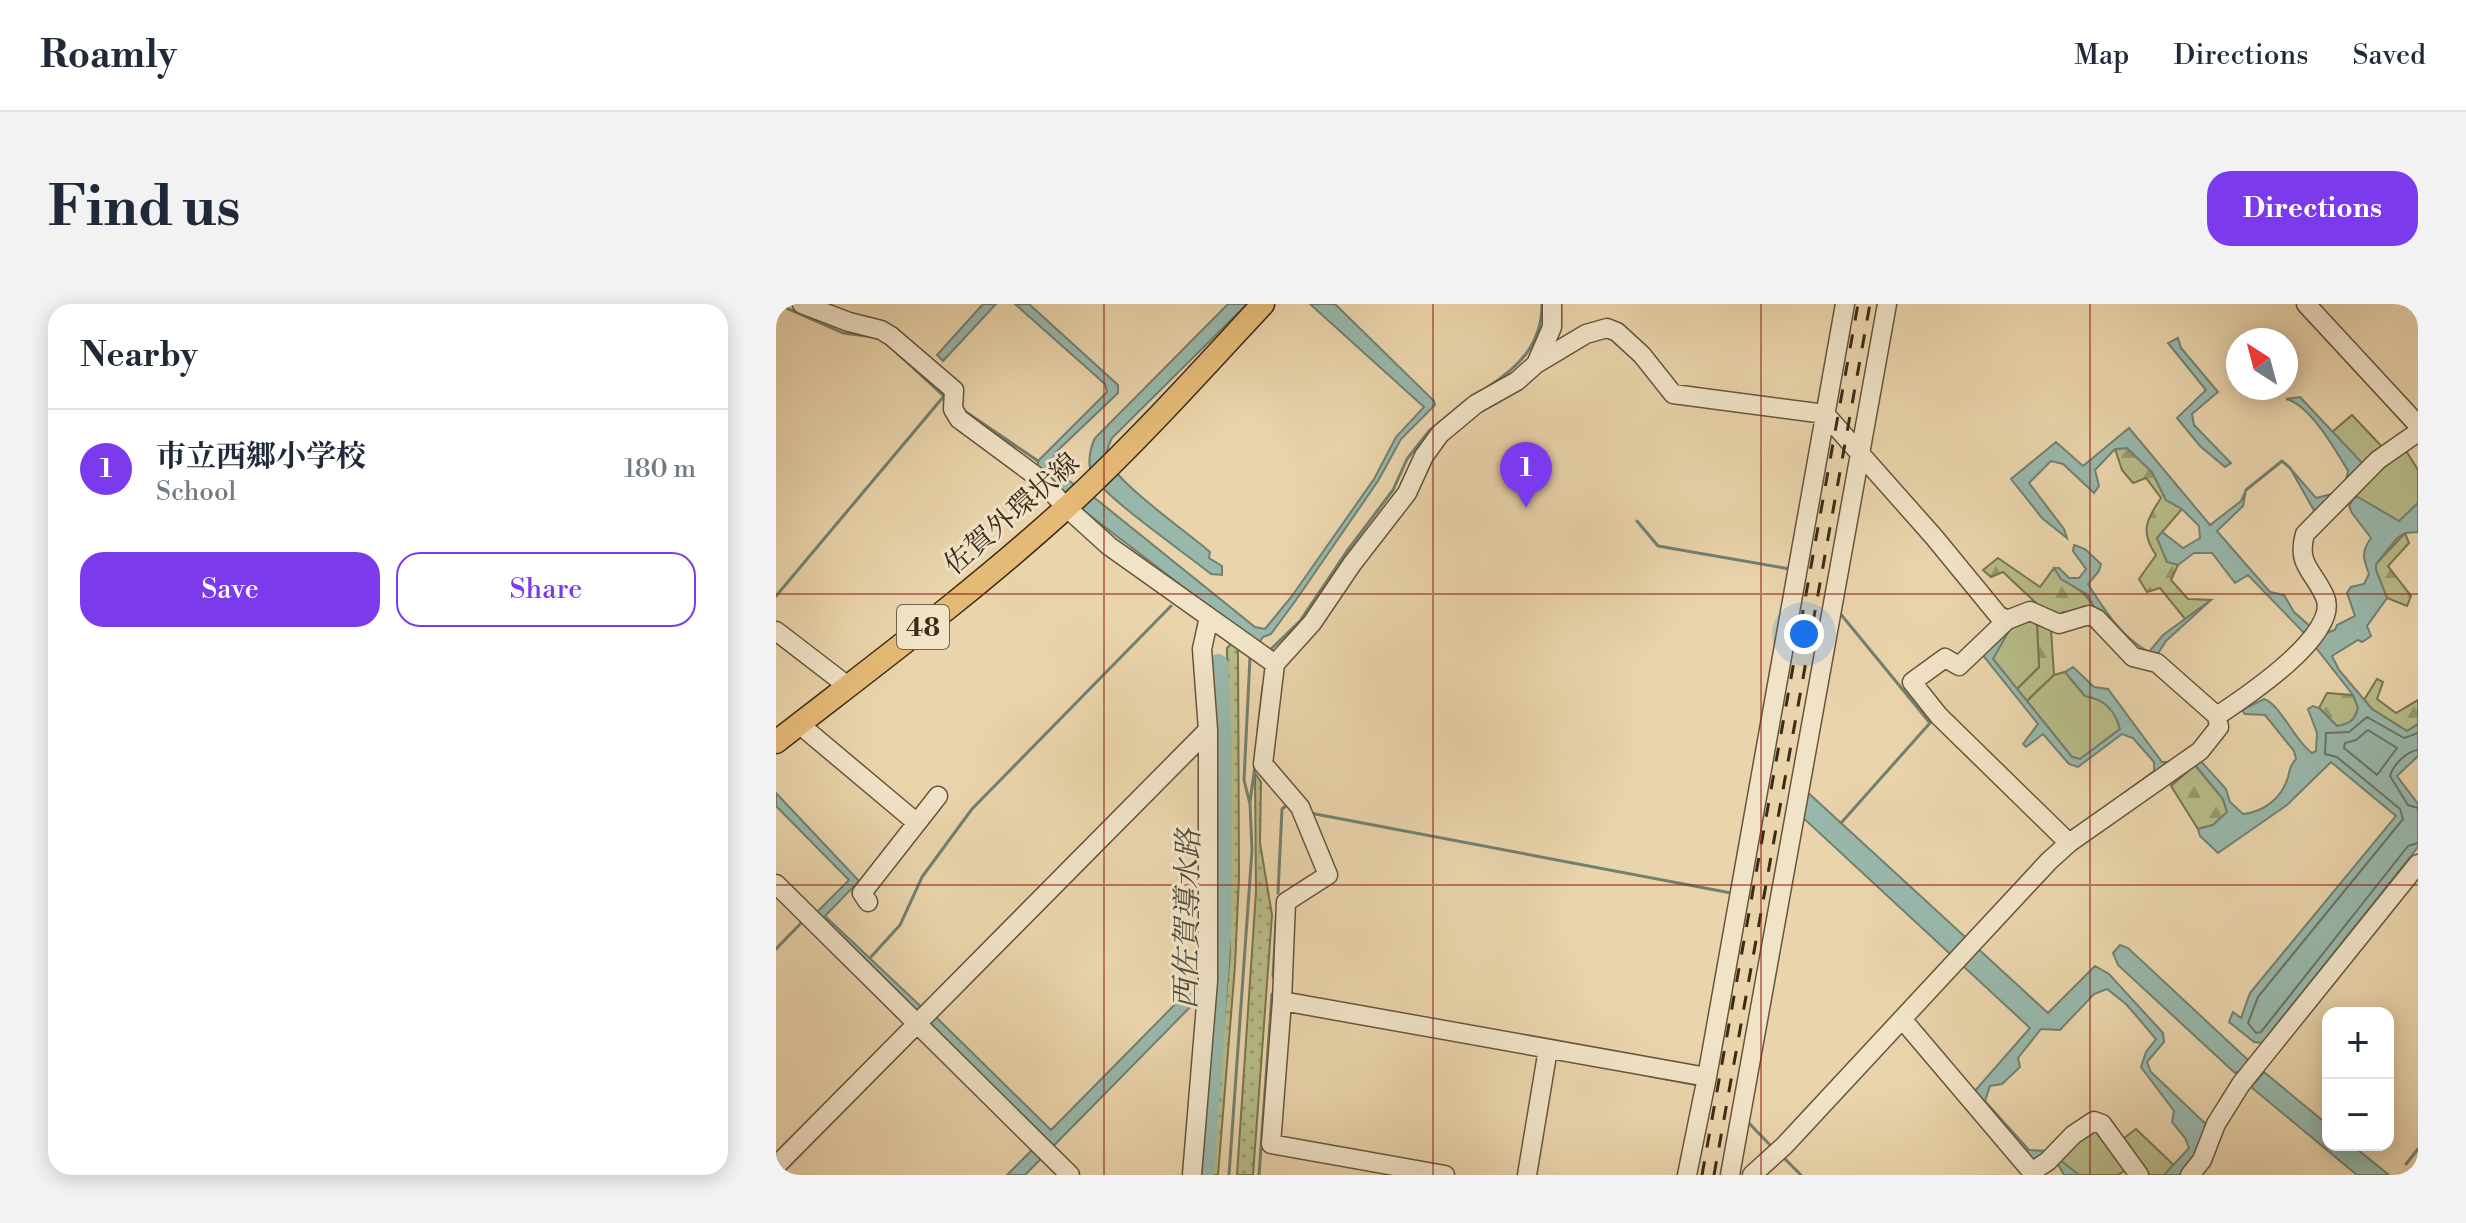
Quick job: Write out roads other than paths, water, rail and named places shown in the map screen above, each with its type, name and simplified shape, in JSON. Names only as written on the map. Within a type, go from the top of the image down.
[{"type":"main road","name":"佐賀外環状線","points":[[776,742],[966,593],[1066,507],[1119,458],[1263,304]]},
{"type":"street","points":[[802,304],[849,322],[881,330],[954,390],[959,419],[1036,476],[1109,546],[1275,664]]},
{"type":"street","points":[[1536,364],[1552,327],[1552,304]]},
{"type":"street","points":[[1687,1175],[1845,304]]},
{"type":"street","points":[[1730,1175],[1887,304]]},
{"type":"street","points":[[2306,304],[2418,425]]},
{"type":"street","points":[[1445,1175],[1271,1144],[1286,902],[1328,875],[1300,807],[1263,764],[1275,664],[1312,623],[1352,564],[1407,493],[1430,445],[1461,415],[1517,381],[1536,364],[1586,334],[1607,328],[1617,332],[1642,355],[1673,394],[1825,414],[1998,615],[2007,620]]},
{"type":"street","points":[[2217,716],[2270,680],[2322,625],[2327,613],[2326,599],[2307,569],[2301,549],[2305,534],[2378,460],[2418,432]]},
{"type":"street","points":[[1752,1175],[1784,1146],[2049,861],[2069,843],[2200,751],[2219,727],[2217,716],[2157,663],[2133,657],[2097,619],[2089,615],[2059,624],[2030,611],[2007,620],[1959,666],[1945,658],[1912,682],[1939,716],[2069,843]]},
{"type":"street","points":[[1192,1175],[1208,981],[1208,730],[1202,649],[1209,617]]},
{"type":"street","points":[[776,631],[849,687]]},
{"type":"street","points":[[799,724],[917,823]]},
{"type":"street","points":[[776,1166],[1208,730]]},
{"type":"street","points":[[868,902],[862,893],[938,796]]},
{"type":"street","points":[[2190,1175],[2202,1160],[2216,1124],[2251,1072],[2418,864]]},
{"type":"street","points":[[776,884],[922,1016],[1070,1175]]},
{"type":"street","points":[[1282,1001],[1707,1077]]},
{"type":"street","points":[[1902,1019],[2032,1172],[2073,1135],[2094,1121],[2102,1124],[2139,1175]]},
{"type":"street","points":[[1527,1175],[1548,1049]]},
{"type":"water","points":[[983,304],[996,304],[943,361],[937,355]]},
{"type":"water","points":[[1015,304],[1029,304],[1118,385],[1118,393],[1056,452],[1051,465],[1056,472],[1096,499],[1255,627],[1265,629],[1292,596],[1374,479],[1396,437],[1424,407],[1310,304],[1335,304],[1435,405],[1401,439],[1378,481],[1296,600],[1271,634],[1263,637],[1256,647],[1251,639],[1084,511],[1038,468],[1038,461],[1107,392],[1105,384]]},
{"type":"water","points":[[1228,304],[1247,304],[1112,438],[1107,453],[1109,462],[1127,483],[1210,552],[1209,558],[1222,566],[1222,575],[1211,574],[1112,496],[1092,474],[1089,461],[1095,438]]},
{"type":"water","points":[[2178,338],[2181,348],[2218,392],[2192,414],[2194,425],[2231,463],[2225,467],[2200,446],[2177,418],[2206,390],[2168,343]]},
{"type":"water","points":[[2298,397],[2364,465],[2345,485],[2348,471],[2329,440],[2304,410],[2288,400],[2298,400]]},
{"type":"water","points":[[2129,428],[2210,525],[2241,501],[2246,490],[2243,506],[2217,531],[2270,592],[2284,595],[2294,612],[2311,627],[2304,633],[2248,575],[2235,583],[2212,553],[2194,553],[2178,565],[2167,562],[2157,538],[2162,532],[2183,548],[2200,538],[2199,526],[2182,509],[2166,500],[2152,472],[2127,448],[2115,449],[2095,470],[2099,486],[2094,493],[2063,464],[2051,461],[2029,483],[2064,529],[2067,538],[2042,518],[2011,479],[2056,442],[2083,466]]},
{"type":"water","points":[[2290,468],[2316,498],[2332,494],[2316,514]]},
{"type":"water","points":[[2358,497],[2399,521],[2418,503],[2418,532],[2405,533],[2397,538],[2376,564],[2387,598],[2367,626],[2371,636],[2332,656],[2339,670],[2372,709],[2407,731],[2418,724],[2418,756],[2397,776],[2418,804],[2418,847],[2262,1043],[2254,1042],[2229,1022],[2233,1012],[2241,1018],[2250,993],[2396,816],[2331,762],[2287,805],[2218,853],[2200,836],[2198,829],[2213,825],[2227,812],[2223,799],[2195,765],[2198,758],[2226,789],[2230,802],[2243,814],[2251,813],[2277,797],[2296,759],[2294,751],[2265,715],[2245,714],[2242,710],[2264,699],[2282,715],[2312,753],[2316,751],[2317,733],[2308,709],[2313,706],[2319,708],[2337,726],[2349,723],[2355,716],[2358,708],[2353,695],[2313,644],[2335,630],[2337,625],[2355,616],[2347,593],[2351,587],[2364,584],[2369,574],[2364,555],[2371,538],[2349,506]]},
{"type":"water","points":[[2074,545],[2085,549],[2101,564],[2088,584],[2107,613],[2130,639],[2149,652],[2163,635],[2211,600],[2166,641],[2157,655],[2145,658],[2096,611],[2088,595],[2061,579],[2054,568],[2059,568],[2069,578],[2079,578],[2086,569],[2073,551]]},
{"type":"water","points":[[2010,629],[1993,659],[2072,757],[2080,759],[2120,729],[2108,706],[2085,696],[2065,672],[2073,667],[2094,687],[2108,689],[2162,762],[2172,762],[2190,754],[2101,810],[2154,771],[2154,762],[2133,738],[2122,734],[2078,767],[2069,764],[2043,734],[2026,747],[2023,744],[2038,724],[1981,653]]},
{"type":"water","points":[[1804,789],[2048,1013],[2095,966],[2109,974],[2163,1033],[2164,1042],[2147,1062],[2151,1072],[2210,1128],[2183,1175],[2164,1175],[2189,1148],[2172,1122],[2174,1111],[2141,1067],[2146,1052],[2156,1039],[2126,1004],[2107,989],[2094,994],[2060,1030],[2041,1029],[2018,1058],[2020,1067],[2002,1084],[1990,1086],[1985,1101],[2029,1150],[2049,1151],[2079,1175],[2064,1175],[2059,1166],[2045,1157],[2037,1162],[2029,1160],[1973,1093],[2030,1028],[1799,814]]},
{"type":"water","points":[[776,793],[859,881],[825,916],[930,1015],[937,1018],[1051,1130],[1202,977],[1200,997],[1025,1175],[1007,1175],[1044,1138],[814,915],[849,880],[776,806]]},
{"type":"water","points":[[2120,945],[2128,948],[2248,1060],[2243,1070],[2235,1073],[2118,965],[2113,953]]},
{"type":"water","points":[[2264,1072],[2322,1120],[2322,1146],[2251,1087]]},
{"type":"water","points":[[2328,1151],[2359,1151],[2389,1175],[2357,1175]]},
{"type":"waterway","points":[[777,304],[843,333],[875,337]]},
{"type":"waterway","points":[[1485,389],[1508,373],[1526,354],[1538,332],[1542,304]]},
{"type":"waterway","points":[[897,353],[947,399]]},
{"type":"waterway","points":[[776,596],[944,396]]},
{"type":"waterway","points":[[1269,651],[1300,621],[1393,490],[1407,459],[1429,431],[1468,399]]},
{"type":"waterway","points":[[963,410],[1038,461]]},
{"type":"waterway","points":[[2246,490],[2282,461],[2290,468]]},
{"type":"waterway","points":[[1637,521],[1658,546],[1790,569]]},
{"type":"waterway","points":[[870,958],[900,925],[922,877],[972,809],[1171,606]]},
{"type":"waterway","points":[[1839,612],[1930,723],[1841,823]]},
{"type":"waterway","points":[[1229,1175],[1252,850],[1250,804],[1244,780],[1250,657]]},
{"type":"waterway","name":"西佐賀導水路","points":[[1204,1175],[1221,936],[1222,748],[1218,664]]},
{"type":"waterway","points":[[1258,730],[1263,686]]},
{"type":"waterway","points":[[1250,802],[1255,766]]},
{"type":"waterway","points":[[1278,893],[1282,809],[1287,805]]},
{"type":"waterway","points":[[1310,813],[1731,893]]},
{"type":"waterway","points":[[776,949],[804,920]]},
{"type":"waterway","points":[[1273,976],[1276,922]]},
{"type":"waterway","points":[[1259,1175],[1272,994]]},
{"type":"waterway","points":[[1650,1076],[1698,1085]]},
{"type":"waterway","points":[[1746,1120],[1771,1146]]},
{"type":"waterway","points":[[2406,1164],[2418,1149]]},
{"type":"waterway","points":[[1783,1157],[1801,1175]]},
{"type":"railway","points":[[1702,1175],[1858,304]]},
{"type":"railway","points":[[1714,1175],[1870,304]]},
{"type":"place","name":"市立西郷小学校","points":[[1526,508]]}]
